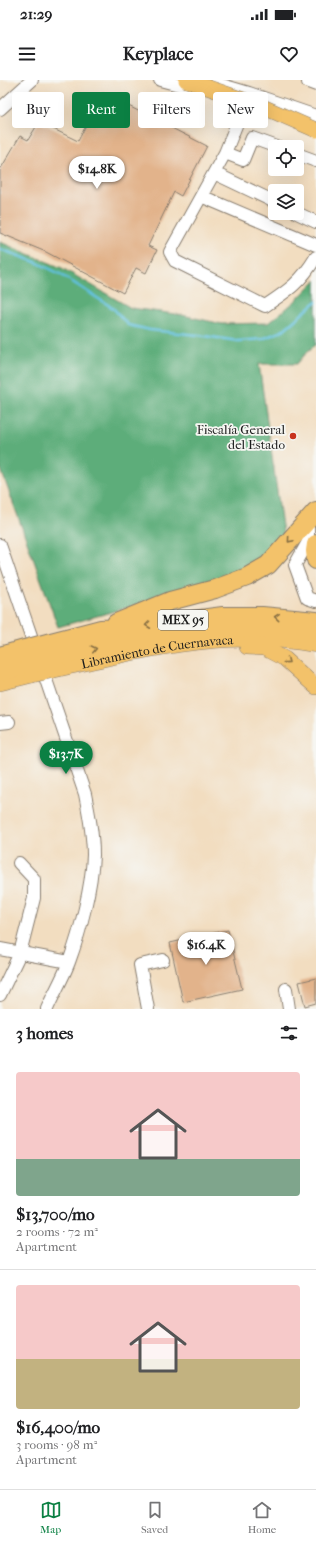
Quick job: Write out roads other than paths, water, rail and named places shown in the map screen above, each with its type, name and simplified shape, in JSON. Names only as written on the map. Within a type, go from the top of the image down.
[{"type":"highway","points":[[100,629],[170,601],[215,589],[247,577],[268,565],[312,515]]},
{"type":"highway","points":[[316,544],[316,560]]},
{"type":"highway","name":"MEX 95","points":[[56,656],[100,629],[146,626],[223,616],[262,616],[316,621]]},
{"type":"highway","name":"MEX 95","points":[[0,672],[56,656],[181,632],[262,629],[316,635]]},
{"type":"highway","name":"MEX 95","points":[[0,656],[29,663]]},
{"type":"main road","points":[[186,80],[254,103],[313,130]]},
{"type":"main road","name":"Libramiento de Cuernavaca","points":[[56,656],[121,655],[182,644],[225,639],[261,639],[300,642],[316,645]]},
{"type":"main road","points":[[182,644],[264,648],[285,659],[316,687]]},
{"type":"main road","name":"MEX 95","points":[[0,652],[29,663]]},
{"type":"main road","name":"MEX 95","points":[[0,683],[29,663]]},
{"type":"street","points":[[0,109],[32,80]]},
{"type":"street","points":[[160,80],[218,92]]},
{"type":"street","points":[[205,80],[233,92]]},
{"type":"street","points":[[268,104],[314,116],[313,130],[268,108]]},
{"type":"street","points":[[235,128],[225,152],[170,252],[175,261],[265,306],[292,288],[307,272],[316,257]]},
{"type":"street","points":[[225,152],[243,160],[252,138],[268,144]]},
{"type":"street","points":[[304,157],[316,161]]},
{"type":"street","points":[[214,173],[268,199]]},
{"type":"street","points":[[201,196],[316,245]]},
{"type":"street","points":[[304,216],[316,222]]},
{"type":"street","points":[[312,515],[308,542],[295,565],[307,598],[316,601]]},
{"type":"street","points":[[0,545],[85,794],[92,825],[93,855],[88,892],[79,931],[69,962],[47,1009]]},
{"type":"street","points":[[0,995],[20,952],[34,898],[34,879],[19,863]]},
{"type":"street","points":[[0,948],[69,962]]},
{"type":"street","points":[[148,1009],[140,965],[163,960]]},
{"type":"street","points":[[286,989],[289,1009]]},
{"type":"waterway","points":[[0,249],[38,263],[60,274],[113,308],[128,325],[150,330],[238,341],[262,339],[282,331],[316,302]]},
{"type":"place","name":"Fiscalía General del Estado","points":[[293,436]]}]
